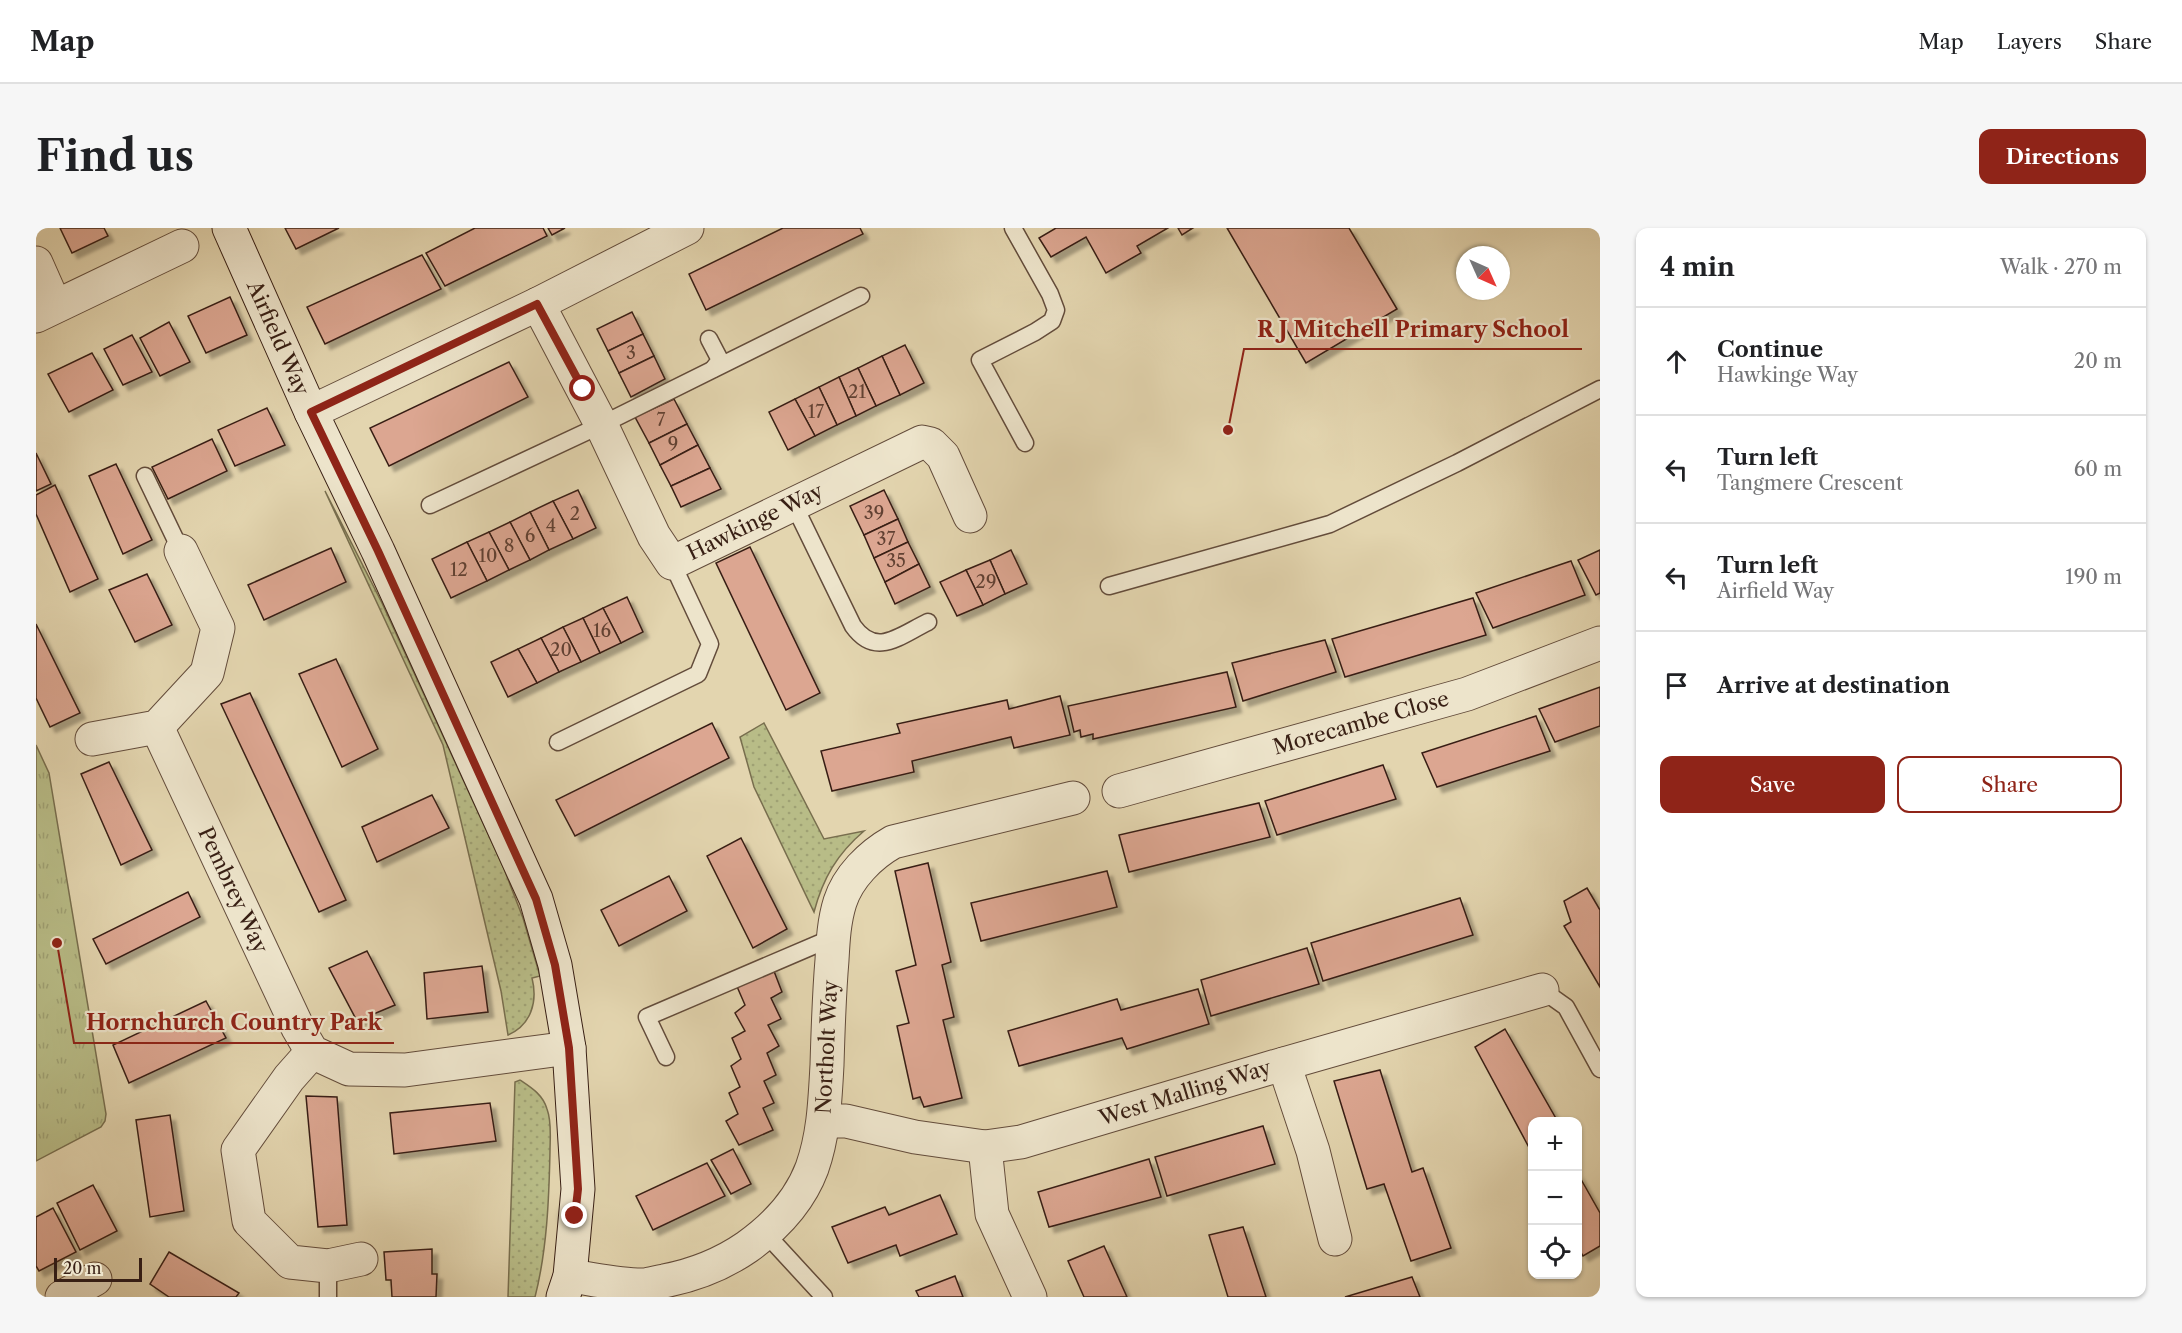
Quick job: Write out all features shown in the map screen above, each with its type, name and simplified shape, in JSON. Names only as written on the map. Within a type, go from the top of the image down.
[{"type":"street","name":"Airfield Way","points":[[229,228],[311,412],[378,551],[536,899],[555,965],[569,1048],[578,1189],[566,1286]]},
{"type":"street","points":[[311,412],[537,304],[687,228]]},
{"type":"street","points":[[36,264],[46,311],[182,246]]},
{"type":"street","name":"Hawkinge Way","points":[[537,304],[601,425],[654,536],[672,563],[922,442],[931,444],[943,456],[970,516]]},
{"type":"street","points":[[92,739],[157,727],[207,673],[218,628],[181,551]]},
{"type":"street","name":"Morecambe Close","points":[[1119,791],[1467,694],[1600,643]]},
{"type":"street","name":"Pembrey Way","points":[[157,727],[298,1028],[312,1052]]},
{"type":"street","name":"Northolt Way","points":[[566,1286],[642,1285],[690,1275],[734,1256],[766,1234],[781,1218],[805,1184],[812,1168],[824,1121],[834,937],[840,901],[852,878],[880,849],[893,842],[1073,798]]},
{"type":"street","name":"West Malling Way","points":[[824,1121],[846,1121],[915,1137],[985,1147],[1021,1142],[1542,990]]},
{"type":"street","points":[[361,1259],[328,1281],[290,1262],[249,1221],[238,1150],[289,1078],[312,1052],[350,1069],[405,1070],[569,1048]]},
{"type":"street","points":[[1284,1064],[1313,1150],[1335,1239]]},
{"type":"street","points":[[985,1147],[992,1214],[1030,1297]]},
{"type":"street","points":[[62,1297],[95,1280]]},
{"type":"lane","points":[[1013,228],[1050,294],[1056,310],[1052,321],[980,360],[1025,443]]},
{"type":"lane","points":[[430,505],[601,425],[861,296]]},
{"type":"lane","points":[[709,339],[720,360],[713,369]]},
{"type":"lane","points":[[1109,586],[1329,524],[1457,463],[1600,389]]},
{"type":"lane","points":[[145,476],[181,551]]},
{"type":"lane","points":[[793,503],[861,637],[871,642],[881,643],[928,622]]},
{"type":"lane","points":[[558,742],[698,674],[710,644],[672,563]]},
{"type":"lane","points":[[666,1057],[647,1017],[834,937]]},
{"type":"lane","points":[[1542,990],[1566,1007],[1600,1069]]},
{"type":"lane","points":[[766,1234],[824,1297]]},
{"type":"green space","points":[[325,491],[382,603],[504,869],[523,918],[540,976],[532,978],[534,996],[531,1012],[516,1031],[508,1035],[501,991],[443,745]]},
{"type":"green space","points":[[764,723],[824,839],[864,831],[832,867],[814,912],[754,787],[740,737]]},
{"type":"green space","points":[[36,745],[49,773],[106,1114],[101,1127],[36,1161]]},
{"type":"green space","points":[[520,1080],[543,1100],[549,1114],[550,1125],[547,1224],[535,1297],[508,1297],[515,1082]]},
{"type":"building","points":[[60,228],[104,228],[108,236],[72,253]]},
{"type":"building","points":[[285,228],[339,228],[296,249]]},
{"type":"building","points":[[475,228],[543,228],[547,236],[445,286],[426,253]]},
{"type":"building","points":[[548,228],[565,228],[552,235]]},
{"type":"building","points":[[783,228],[860,228],[863,234],[706,310],[689,274]]},
{"type":"building","points":[[1056,228],[1168,228],[1137,246],[1141,253],[1106,273],[1086,237],[1051,257],[1039,238]]},
{"type":"building","points":[[1178,228],[1193,228],[1182,235]]},
{"type":"building","points":[[1227,228],[1349,228],[1397,309],[1306,363]]},
{"type":"building","points":[[422,255],[441,289],[325,344],[307,307]]},
{"type":"building","points":[[230,297],[247,335],[206,353],[188,316]]},
{"type":"building","points":[[632,312],[643,334],[608,351],[597,329]]},
{"type":"building","points":[[169,322],[190,362],[160,376],[140,338]]},
{"type":"building","points":[[643,334],[654,356],[619,373],[608,351]]},
{"type":"building","points":[[132,335],[152,372],[123,385],[104,349]]},
{"type":"building","points":[[905,345],[924,383],[900,395],[882,356]]},
{"type":"building","points":[[92,353],[113,390],[69,412],[48,374]]},
{"type":"building","points":[[654,356],[665,379],[631,397],[619,373]]},
{"type":"building","points":[[882,356],[900,395],[876,406],[858,368]]},
{"type":"building","points":[[509,362],[528,397],[389,466],[370,428]]},
{"type":"building","points":[[858,368],[876,406],[856,416],[839,377]]},
{"type":"building","points":[[839,377],[856,416],[837,425],[819,387]]},
{"type":"building","points":[[819,387],[837,425],[815,436],[795,399]]},
{"type":"building","points":[[674,399],[687,424],[649,443],[635,417]]},
{"type":"building","points":[[795,399],[815,436],[788,450],[769,412]]},
{"type":"building","points":[[267,408],[285,445],[235,466],[218,430]]},
{"type":"building","points":[[687,424],[698,445],[660,465],[649,443]]},
{"type":"building","points":[[212,439],[227,471],[168,499],[152,467]]},
{"type":"building","points":[[698,445],[710,468],[671,486],[660,465]]},
{"type":"building","points":[[36,453],[51,484],[36,491]]},
{"type":"building","points":[[116,464],[152,540],[123,554],[89,476]]},
{"type":"building","points":[[710,468],[721,489],[681,507],[671,486]]},
{"type":"building","points":[[55,485],[98,579],[70,592],[36,514],[36,495]]},
{"type":"building","points":[[578,490],[596,528],[573,539],[553,501]]},
{"type":"building","points":[[884,490],[898,519],[864,535],[850,506]]},
{"type":"building","points":[[553,501],[573,539],[549,550],[530,512]]},
{"type":"building","points":[[530,512],[549,550],[530,560],[510,522]]},
{"type":"building","points":[[898,519],[908,542],[874,558],[864,535]]},
{"type":"building","points":[[510,522],[530,560],[509,570],[489,532]]},
{"type":"building","points":[[489,532],[509,570],[487,581],[467,542]]},
{"type":"building","points":[[467,542],[487,581],[451,598],[432,559]]},
{"type":"building","points":[[908,542],[919,564],[885,582],[874,558]]},
{"type":"building","points":[[750,547],[820,693],[786,710],[716,563]]},
{"type":"building","points":[[331,548],[346,582],[264,620],[248,585]]},
{"type":"building","points":[[1011,550],[1027,584],[1005,594],[990,560]]},
{"type":"building","points":[[1600,550],[1600,593],[1596,595],[1578,560]]},
{"type":"building","points":[[990,560],[1005,594],[983,605],[966,570]]},
{"type":"building","points":[[1571,561],[1585,595],[1493,628],[1476,593]]},
{"type":"building","points":[[919,564],[930,587],[895,604],[885,582]]},
{"type":"building","points":[[966,570],[983,605],[957,616],[940,582]]},
{"type":"building","points":[[147,574],[172,625],[135,642],[109,590]]},
{"type":"building","points":[[627,597],[643,632],[621,643],[603,608]]},
{"type":"building","points":[[1473,598],[1486,635],[1345,677],[1332,639]]},
{"type":"building","points":[[603,608],[621,643],[600,653],[583,618]]},
{"type":"building","points":[[583,618],[600,653],[581,662],[563,627]]},
{"type":"building","points":[[36,624],[80,713],[50,727],[36,698]]},
{"type":"building","points":[[563,627],[581,662],[559,672],[541,638]]},
{"type":"building","points":[[541,638],[559,672],[537,683],[518,649]]},
{"type":"building","points":[[1325,640],[1336,672],[1243,701],[1232,663]]},
{"type":"building","points":[[518,649],[537,683],[508,697],[491,662]]},
{"type":"building","points":[[336,659],[378,749],[342,767],[299,674]]},
{"type":"building","points":[[1227,672],[1236,707],[1093,739],[1093,734],[1081,737],[1080,730],[1074,732],[1068,706]]},
{"type":"building","points":[[1600,687],[1600,726],[1555,742],[1539,709]]},
{"type":"building","points":[[250,693],[346,900],[319,912],[221,704]]},
{"type":"building","points":[[1060,696],[1070,735],[1014,748],[1011,737],[912,761],[914,772],[832,791],[821,751],[900,733],[897,724],[1007,700],[1009,709]]},
{"type":"building","points":[[1536,716],[1550,751],[1437,787],[1422,753]]},
{"type":"building","points":[[712,723],[729,758],[575,836],[556,800]]},
{"type":"building","points":[[109,762],[152,850],[121,865],[81,774]]},
{"type":"building","points":[[1383,765],[1396,799],[1277,835],[1265,801]]},
{"type":"building","points":[[432,795],[449,828],[377,862],[362,827]]},
{"type":"building","points":[[1259,803],[1270,837],[1129,872],[1119,835]]},
{"type":"building","points":[[741,838],[787,929],[753,948],[707,856]]},
{"type":"building","points":[[928,863],[951,962],[942,965],[954,1017],[943,1020],[962,1098],[924,1107],[920,1097],[913,1099],[897,1026],[909,1023],[896,971],[916,965],[895,871]]},
{"type":"building","points":[[1107,871],[1117,907],[981,941],[971,903]]},
{"type":"building","points":[[669,876],[687,911],[619,946],[601,910]]},
{"type":"building","points":[[1587,888],[1600,910],[1600,987],[1564,926],[1571,922],[1564,901]]},
{"type":"building","points":[[188,892],[200,917],[106,964],[93,939]]},
{"type":"building","points":[[1460,898],[1473,935],[1323,981],[1311,943]]},
{"type":"building","points":[[1307,948],[1319,984],[1211,1016],[1201,980]]},
{"type":"building","points":[[367,951],[395,1005],[357,1021],[329,968]]},
{"type":"building","points":[[482,966],[488,1012],[427,1019],[424,973]]},
{"type":"building","points":[[772,966],[782,992],[771,998],[781,1019],[768,1025],[779,1046],[767,1053],[776,1075],[764,1081],[774,1103],[763,1108],[773,1130],[739,1145],[726,1121],[738,1114],[729,1093],[740,1087],[731,1066],[741,1059],[732,1038],[745,1031],[735,1013],[745,1005],[735,982]]},
{"type":"building","points":[[1198,989],[1209,1024],[1127,1049],[1122,1038],[1019,1066],[1008,1031],[1117,999],[1121,1010]]},
{"type":"building","points":[[206,1001],[226,1038],[129,1083],[113,1045]]},
{"type":"building","points":[[1505,1029],[1555,1117],[1528,1117],[1528,1146],[1475,1047]]},
{"type":"building","points":[[1380,1070],[1412,1172],[1423,1168],[1451,1248],[1411,1261],[1384,1184],[1367,1189],[1334,1081]]},
{"type":"building","points":[[306,1096],[337,1097],[347,1225],[318,1227]]},
{"type":"building","points":[[490,1103],[496,1141],[394,1154],[390,1113]]},
{"type":"building","points":[[170,1115],[184,1211],[150,1217],[136,1120]]},
{"type":"building","points":[[1263,1126],[1275,1164],[1167,1196],[1155,1157]]},
{"type":"building","points":[[733,1149],[751,1184],[731,1194],[711,1160]]},
{"type":"building","points":[[1149,1159],[1161,1197],[1049,1227],[1038,1192]]},
{"type":"building","points":[[707,1163],[725,1196],[653,1230],[636,1196]]},
{"type":"building","points":[[1582,1181],[1600,1213],[1600,1246],[1583,1256]]},
{"type":"building","points":[[93,1185],[117,1231],[80,1250],[57,1203]]},
{"type":"building","points":[[940,1195],[957,1234],[900,1256],[896,1245],[848,1263],[832,1227],[885,1207],[889,1215]]},
{"type":"building","points":[[53,1208],[76,1252],[39,1271],[36,1266],[36,1217]]},
{"type":"building","points":[[1243,1227],[1266,1297],[1228,1297],[1209,1235]]},
{"type":"building","points":[[1104,1246],[1127,1297],[1084,1297],[1068,1261]]},
{"type":"building","points":[[432,1249],[432,1274],[437,1274],[436,1297],[392,1297],[391,1280],[386,1280],[384,1252]]},
{"type":"building","points":[[169,1252],[239,1293],[236,1297],[169,1297],[150,1284]]},
{"type":"building","points":[[955,1276],[963,1297],[919,1297],[916,1291]]},
{"type":"building","points":[[1412,1277],[1420,1297],[1345,1297]]},
{"type":"place","name":"R J Mitchell Primary School","points":[[1228,430]]},
{"type":"place","name":"Hornchurch Country Park","points":[[57,943]]},
{"type":"route","points":[[575,1216],[578,1189],[569,1048],[555,965],[536,899],[378,551],[311,412],[537,304],[583,389]]}]
